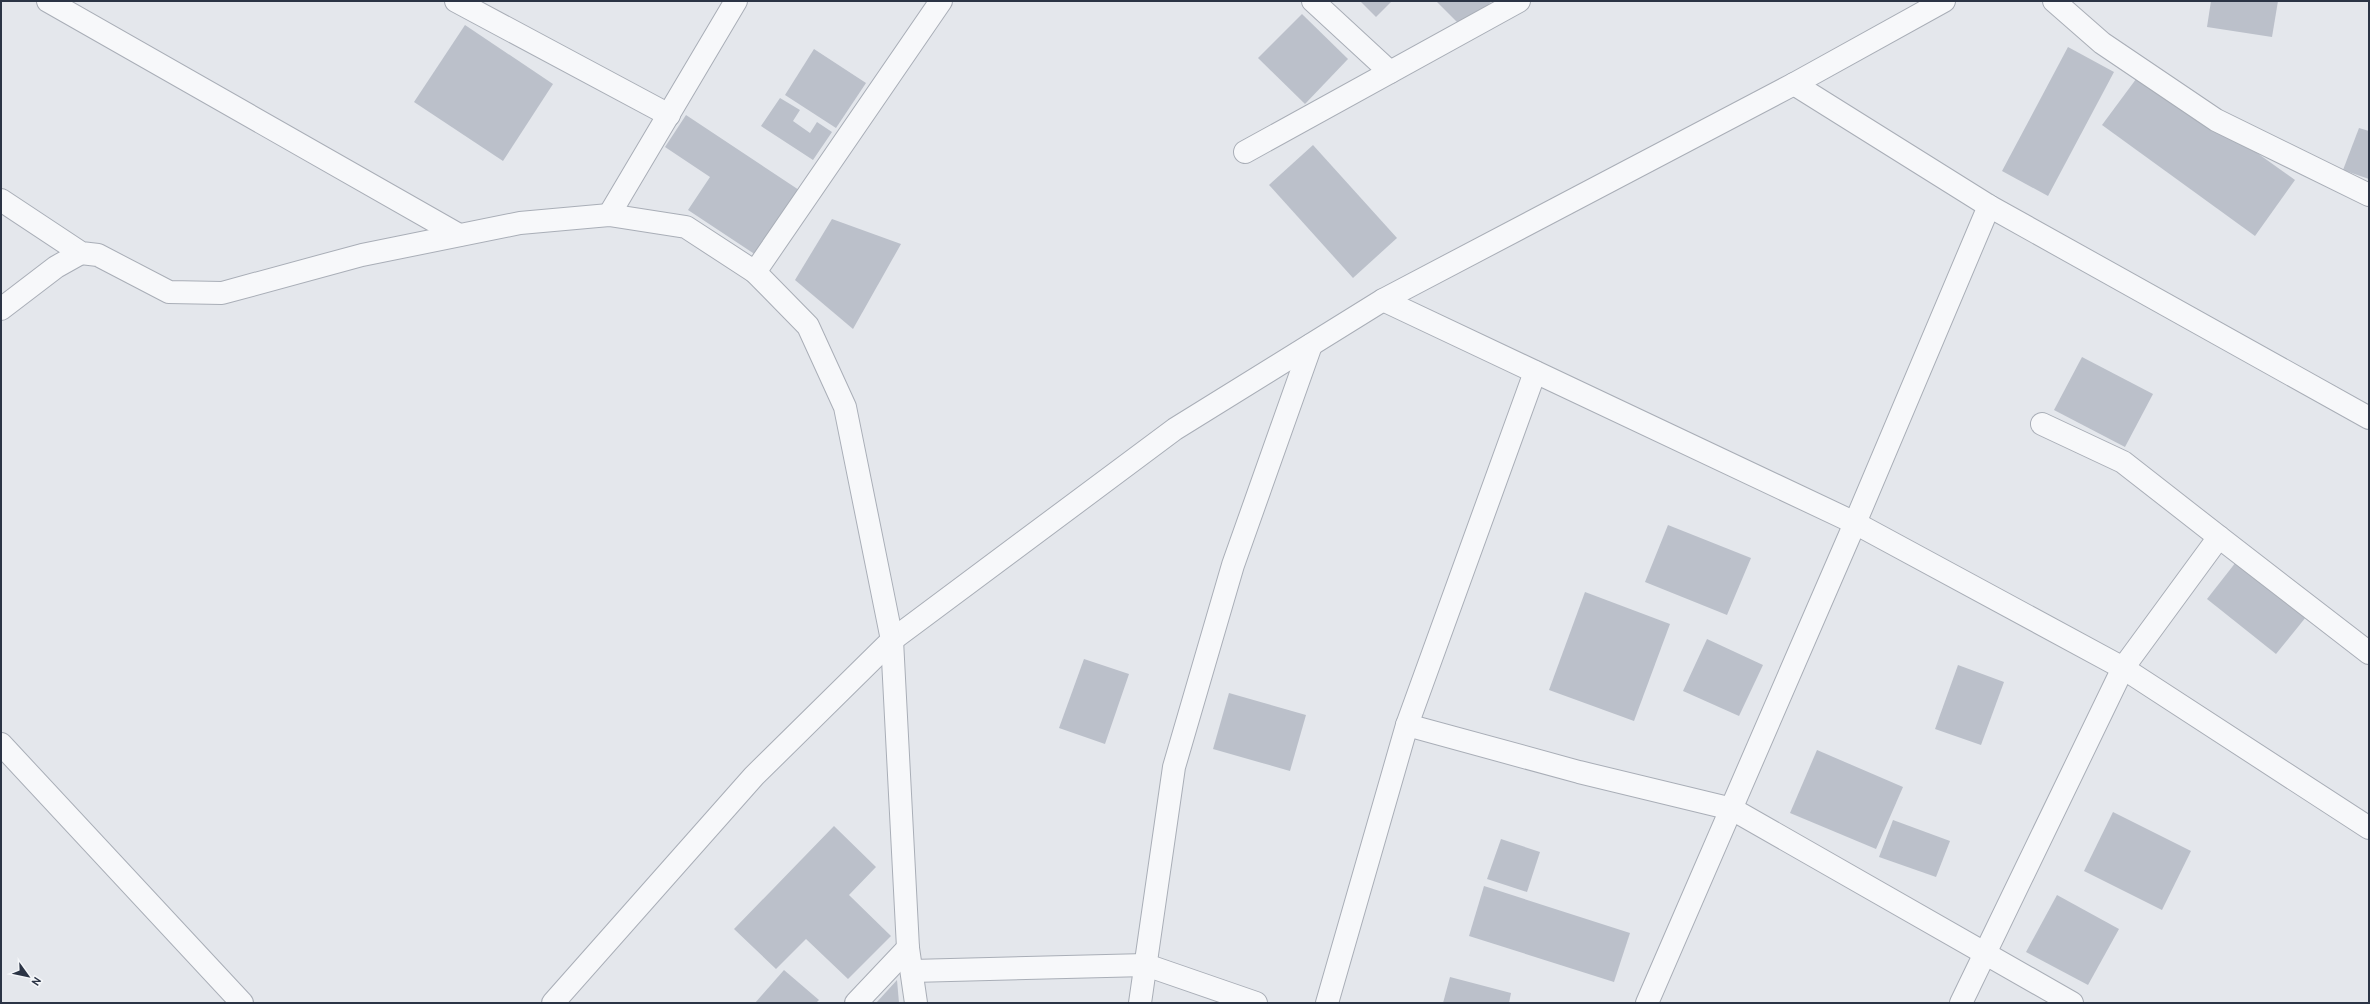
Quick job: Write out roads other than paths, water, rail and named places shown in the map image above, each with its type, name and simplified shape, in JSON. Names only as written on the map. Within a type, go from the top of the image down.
[{"type":"street","points":[[48,1],[459,235]]},
{"type":"street","points":[[456,1],[669,115]]},
{"type":"street","points":[[609,215],[736,1]]},
{"type":"street","points":[[755,272],[941,1]]},
{"type":"street","points":[[1313,1],[1390,72]]},
{"type":"street","points":[[1245,152],[1519,1]]},
{"type":"street","points":[[553,1003],[754,776],[892,640],[1175,429],[1383,300],[1794,84],[1944,1]]},
{"type":"street","points":[[2054,1],[2102,43],[2216,120],[2369,195]]},
{"type":"street","points":[[1794,84],[1989,206],[2369,418]]},
{"type":"street","points":[[1,200],[81,253],[98,255],[169,292],[222,293],[362,255],[459,235],[520,223],[609,215],[686,227],[755,272],[808,326],[845,407],[892,640],[908,948],[916,1003]]},
{"type":"street","points":[[1647,1003],[1855,523],[1989,206]]},
{"type":"street","points":[[1,309],[56,267],[81,253]]},
{"type":"street","points":[[1383,300],[1855,523],[2123,668],[2369,828]]},
{"type":"street","points":[[1140,1003],[1174,767],[1233,565],[1311,345]]},
{"type":"street","points":[[1327,1003],[1407,725],[1535,372]]},
{"type":"street","points":[[2042,424],[2123,462],[2369,653]]},
{"type":"street","points":[[1961,1003],[1984,952],[2123,668],[2218,537]]},
{"type":"street","points":[[1407,725],[1579,772],[1732,809],[2072,1003]]},
{"type":"street","points":[[1,744],[242,1003]]},
{"type":"street","points":[[856,1003],[908,948]]},
{"type":"street","points":[[912,971],[1146,965],[1256,1003]]}]
